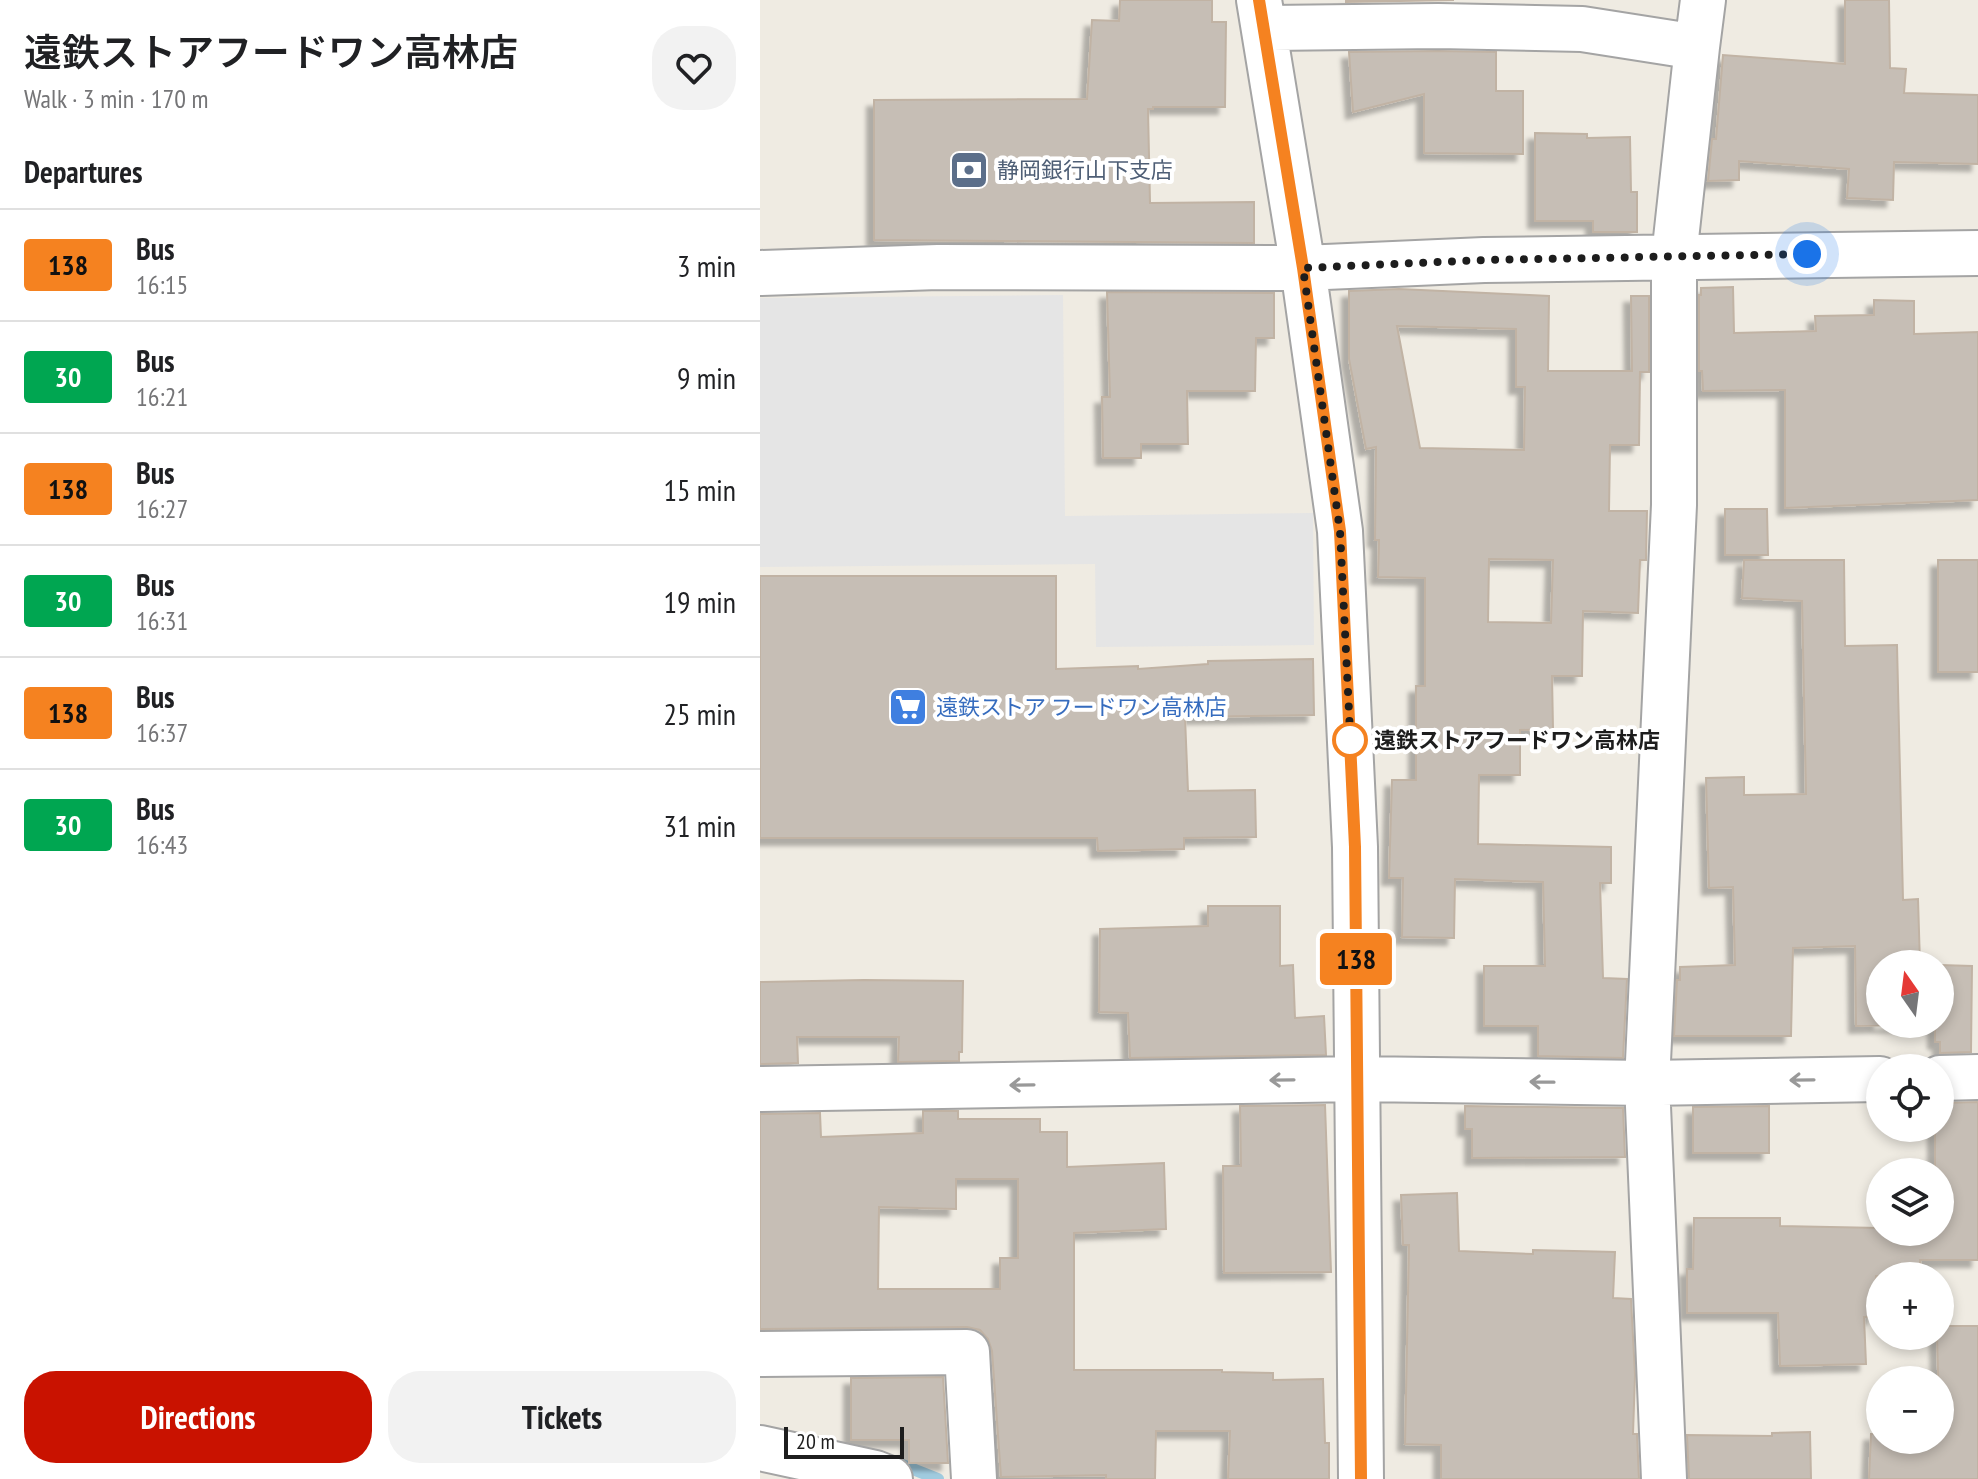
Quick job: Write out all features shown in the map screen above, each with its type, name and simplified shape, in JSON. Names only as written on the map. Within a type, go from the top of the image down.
[{"type":"street","points":[[1664,1479],[1647,1083],[1674,505],[1674,257],[1703,0]]},
{"type":"street","points":[[1361,1479],[1355,847],[1340,531],[1303,268],[1261,14],[1438,26],[1582,29],[1697,47]]},
{"type":"street","points":[[760,273],[938,267],[1303,268],[1484,260],[1978,253]]},
{"type":"street","points":[[1954,1078],[1978,1077]]},
{"type":"street","points":[[760,1089],[1357,1079],[1647,1083],[1866,1079]]},
{"type":"street","points":[[760,1354],[967,1352],[974,1477]]},
{"type":"street","points":[[760,1448],[890,1479]]},
{"type":"shaded area","points":[[1063,295],[1065,516],[1313,513],[1314,645],[1096,647],[1095,564],[760,567],[760,298]]},
{"type":"building","points":[[1120,0],[1212,0],[1212,22],[1226,22],[1225,107],[1148,109],[1150,203],[1254,202],[1254,243],[874,240],[874,100],[1087,99],[1092,20],[1119,21]]},
{"type":"building","points":[[1346,0],[1454,0],[1346,2]]},
{"type":"building","points":[[1845,0],[1889,0],[1890,68],[1906,69],[1904,93],[1978,95],[1978,164],[1894,162],[1893,200],[1847,198],[1849,169],[1739,161],[1739,180],[1708,181],[1712,139],[1716,139],[1723,55],[1845,64]]},
{"type":"building","points":[[1349,52],[1496,52],[1496,91],[1523,91],[1523,154],[1424,153],[1424,94],[1353,112]]},
{"type":"building","points":[[1535,133],[1587,134],[1587,138],[1630,137],[1631,192],[1637,192],[1637,232],[1593,232],[1593,221],[1535,221]]},
{"type":"building","points":[[1733,287],[1734,333],[1816,331],[1815,316],[1874,315],[1874,300],[1914,301],[1914,334],[1978,332],[1978,500],[1785,508],[1785,390],[1703,391],[1702,371],[1699,371],[1701,288]]},
{"type":"building","points":[[1399,289],[1549,296],[1548,371],[1632,371],[1631,296],[1649,296],[1649,372],[1640,372],[1639,445],[1610,445],[1609,511],[1647,511],[1646,560],[1640,560],[1638,613],[1583,611],[1582,676],[1552,676],[1553,729],[1520,730],[1520,775],[1479,775],[1478,844],[1611,847],[1611,883],[1600,883],[1603,978],[1627,979],[1623,1058],[1538,1056],[1538,1026],[1484,1026],[1484,966],[1545,966],[1543,882],[1455,879],[1454,938],[1402,937],[1403,878],[1389,878],[1392,780],[1416,780],[1416,686],[1425,686],[1425,578],[1378,577],[1379,540],[1375,540],[1376,447],[1366,449],[1349,359],[1349,291]],"holes":[[[1397,326],[1516,329],[1516,387],[1525,387],[1524,450],[1420,448]],[[1489,559],[1553,560],[1551,623],[1488,622]]]},
{"type":"building","points":[[1107,292],[1274,293],[1274,338],[1256,338],[1255,391],[1187,391],[1188,444],[1141,444],[1141,458],[1103,458],[1102,397],[1110,397]]},
{"type":"building","points":[[1725,509],[1767,509],[1768,555],[1725,555]]},
{"type":"building","points":[[1744,560],[1844,560],[1845,646],[1897,645],[1903,900],[1918,899],[1920,950],[1866,950],[1866,1026],[1856,1026],[1855,946],[1793,948],[1791,1036],[1674,1036],[1680,967],[1735,965],[1733,887],[1709,888],[1706,778],[1744,777],[1744,795],[1806,794],[1802,601],[1742,598]]},
{"type":"building","points":[[1938,560],[1978,560],[1978,672],[1938,672]]},
{"type":"building","name":"遠鉄ストア フードワン高林店","points":[[760,576],[1056,576],[1056,669],[1138,666],[1138,669],[1208,664],[1208,661],[1313,659],[1314,715],[1185,717],[1188,791],[1255,790],[1256,837],[1184,838],[1184,849],[1098,851],[1097,838],[760,838]]},
{"type":"building","points":[[1208,906],[1280,906],[1280,966],[1293,965],[1295,1018],[1324,1016],[1326,1055],[1130,1058],[1128,1013],[1099,1012],[1100,929],[1208,926]]},
{"type":"building","points":[[1954,965],[1972,966],[1971,1052],[1940,1053],[1940,1042],[1935,1042],[1935,1038],[1954,1038]]},
{"type":"building","points":[[963,981],[962,1052],[959,1052],[959,1061],[898,1062],[899,1037],[797,1037],[798,1063],[760,1064],[760,982]]},
{"type":"building","points":[[1978,1102],[1978,1260],[1866,1262],[1866,1364],[1780,1366],[1778,1313],[1687,1313],[1687,1269],[1693,1269],[1694,1218],[1780,1218],[1780,1226],[1866,1228],[1866,1246],[1954,1246],[1954,1158],[1935,1158],[1935,1142],[1954,1142],[1954,1103]]},
{"type":"building","points":[[1325,1105],[1331,1272],[1224,1273],[1223,1166],[1241,1166],[1240,1106]]},
{"type":"building","points":[[1465,1106],[1623,1108],[1625,1157],[1472,1158],[1472,1129],[1465,1129]]},
{"type":"building","points":[[1769,1106],[1769,1153],[1693,1153],[1693,1107]]},
{"type":"building","points":[[923,1111],[958,1111],[958,1119],[1040,1119],[1040,1132],[1067,1132],[1067,1167],[1164,1163],[1166,1229],[1074,1233],[1074,1370],[1222,1370],[1273,1373],[1273,1380],[1323,1379],[1329,1479],[1228,1479],[1230,1431],[1156,1431],[1155,1479],[1106,1479],[1106,1475],[1001,1477],[992,1351],[988,1339],[980,1330],[967,1327],[760,1329],[760,1114],[820,1113],[821,1137],[923,1133]],"holes":[[[956,1179],[1018,1179],[1018,1258],[1000,1258],[1000,1289],[878,1289],[879,1207],[956,1209]]]},
{"type":"building","points":[[1457,1193],[1459,1251],[1533,1254],[1533,1250],[1615,1252],[1613,1298],[1631,1299],[1635,1375],[1633,1434],[1637,1434],[1639,1479],[1441,1479],[1441,1445],[1405,1444],[1409,1245],[1403,1245],[1401,1195]]},
{"type":"building","points":[[1954,1326],[1978,1326],[1978,1479],[1869,1479],[1870,1454],[1954,1454],[1954,1366],[1938,1366],[1937,1350],[1954,1350]]},
{"type":"building","points":[[943,1377],[948,1463],[909,1463],[909,1440],[851,1440],[851,1378]]},
{"type":"building","points":[[1810,1432],[1811,1479],[1689,1479],[1687,1435],[1772,1436],[1772,1433]]},
{"type":"waterway","points":[[895,1462],[938,1479]]},
{"type":"bus line","name":"138","points":[[1259,0],[1303,268],[1340,531],[1355,847],[1361,1479]]},
{"type":"place","name":"静岡銀行山下支店","points":[[969,170]]},
{"type":"place","name":"遠鉄ストア フードワン高林店","points":[[908,707]]},
{"type":"place","name":"遠鉄ストアフードワン高林店","points":[[1350,740]]},
{"type":"route","points":[[1350,740],[1351,752],[1340,531],[1303,268],[1484,260],[1807,254]]}]
